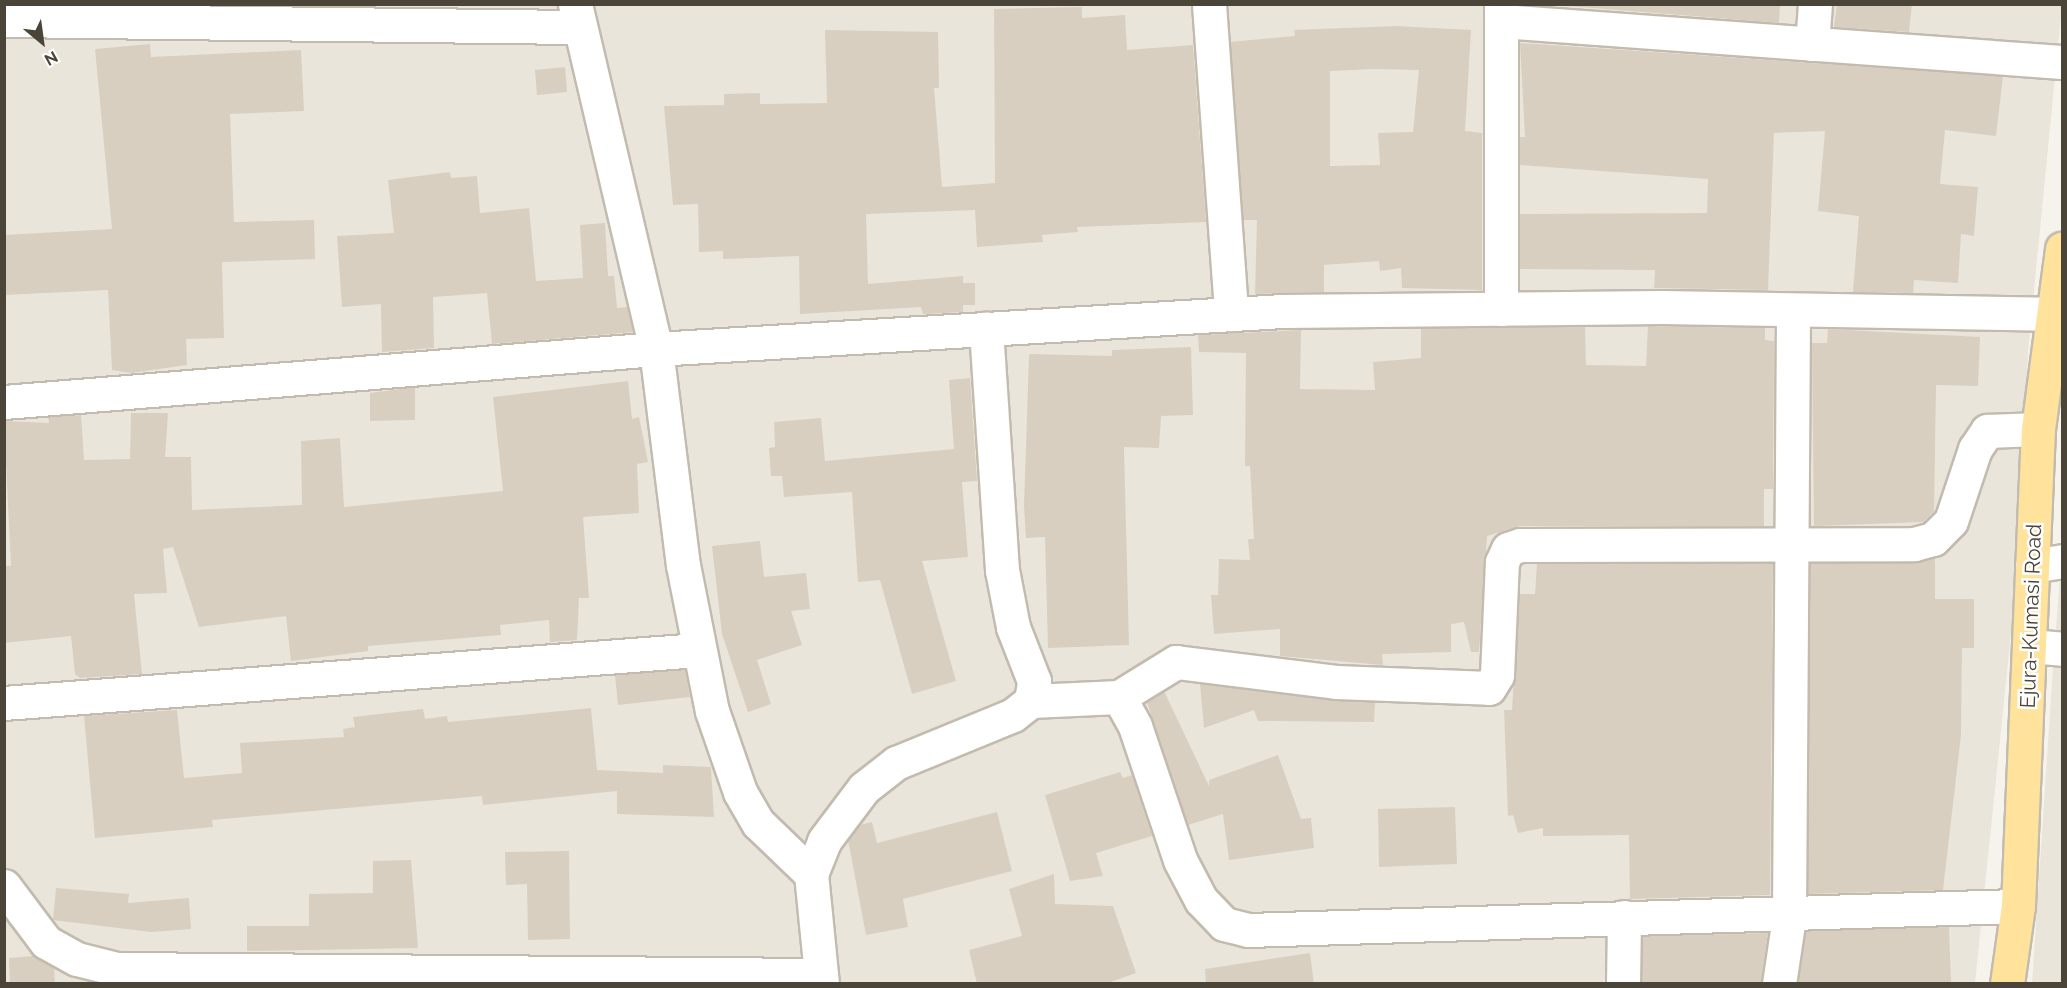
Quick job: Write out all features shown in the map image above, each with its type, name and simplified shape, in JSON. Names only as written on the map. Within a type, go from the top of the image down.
[{"type":"main road","name":"Ejura-Kumasi Road","points":[[2007,984],[2018,906],[2030,646],[2047,563],[2038,429],[2060,314],[2062,249]]},
{"type":"street","points":[[1209,4],[1231,314]]},
{"type":"street","points":[[1812,44],[1815,4]]},
{"type":"street","points":[[1500,309],[1501,13],[1812,44],[2062,62]]},
{"type":"street","points":[[4,20],[575,16],[656,349],[698,650],[740,792],[758,823],[811,874]]},
{"type":"street","points":[[4,402],[656,349],[1231,314],[1500,309],[2060,314]]},
{"type":"street","points":[[1779,984],[1789,917],[1793,310]]},
{"type":"street","points":[[986,329],[1002,570],[1013,627],[1034,681],[1031,701]]},
{"type":"street","points":[[4,886],[46,942],[77,959],[117,969],[822,979],[811,874],[824,841],[864,788],[896,763],[1013,715],[1031,701],[1119,697],[1176,662],[1336,682],[1489,688],[1497,675],[1502,562],[1508,549],[1520,545],[1914,544],[1933,539],[1951,521],[1975,448],[1988,431],[2038,429]]},
{"type":"street","points":[[2030,646],[2062,649]]},
{"type":"street","points":[[4,702],[698,650]]},
{"type":"street","points":[[1119,697],[1135,726],[1180,860],[1201,900],[1224,924],[1248,930],[1624,917],[1789,917],[2018,906]]},
{"type":"street","points":[[1623,984],[1624,917]]},
{"type":"shaded area","points":[[5,5],[2062,5],[2028,352],[2016,585],[1975,983],[5,984]]},
{"type":"shaded area","points":[[2062,552],[2062,983],[2032,984],[2053,667]]},
{"type":"building","points":[[1544,4],[1780,4],[1779,23]]},
{"type":"building","points":[[1837,4],[1912,4],[1909,32],[1834,27]]},
{"type":"building","points":[[1082,7],[1082,18],[1125,15],[1127,50],[1193,45],[1206,222],[1077,227],[1078,232],[1042,235],[1043,242],[977,247],[975,210],[866,214],[868,284],[963,276],[963,283],[975,283],[975,305],[963,305],[963,312],[923,314],[921,307],[800,314],[799,256],[723,259],[723,251],[699,252],[698,204],[673,205],[664,106],[724,105],[724,94],[760,93],[760,104],[827,103],[825,30],[938,32],[939,88],[934,88],[942,187],[995,183],[994,9]]},
{"type":"building","points":[[1395,26],[1471,30],[1465,131],[1482,133],[1482,290],[1402,288],[1401,268],[1380,271],[1379,261],[1324,265],[1324,292],[1255,294],[1257,220],[1243,220],[1230,42],[1295,36],[1294,30]],"holes":[[[1419,70],[1413,132],[1378,133],[1380,165],[1330,166],[1330,71]]]},
{"type":"building","points":[[1520,43],[2003,76],[1996,136],[1945,130],[1940,184],[1978,187],[1974,236],[1961,234],[1958,283],[1914,280],[1913,293],[1853,292],[1859,216],[1818,211],[1825,131],[1774,133],[1768,290],[1654,288],[1655,270],[1520,269],[1520,214],[1707,213],[1708,179],[1520,165],[1520,137],[1525,137]]},
{"type":"building","points":[[150,44],[151,57],[301,50],[304,111],[230,114],[234,222],[314,220],[315,259],[222,262],[224,338],[186,339],[187,365],[131,373],[112,370],[108,290],[4,295],[4,235],[112,229],[95,49]]},
{"type":"building","points":[[565,67],[567,92],[537,95],[535,70]]},
{"type":"building","points":[[450,172],[451,178],[477,176],[480,213],[529,208],[536,281],[583,278],[580,225],[605,223],[608,276],[614,276],[617,308],[627,307],[633,332],[492,344],[487,293],[433,297],[434,348],[382,352],[381,304],[342,307],[337,236],[394,233],[388,180]]},
{"type":"building","points":[[1648,326],[1765,328],[1765,340],[1774,341],[1773,489],[1764,489],[1764,526],[1520,526],[1487,536],[1479,652],[1471,652],[1464,622],[1451,624],[1451,652],[1382,654],[1383,665],[1280,656],[1280,629],[1214,634],[1211,595],[1218,595],[1219,559],[1250,560],[1248,539],[1254,539],[1250,466],[1245,466],[1246,353],[1199,352],[1198,335],[1301,330],[1300,389],[1375,390],[1373,362],[1421,358],[1421,328],[1585,327],[1586,365],[1646,366]]},
{"type":"building","points":[[1828,329],[1980,337],[1978,386],[1936,385],[1934,511],[1923,522],[1814,526],[1812,343],[1827,343]]},
{"type":"building","points":[[1191,347],[1193,415],[1161,416],[1159,448],[1124,447],[1129,645],[1048,648],[1045,537],[1026,538],[1024,506],[1029,354],[1112,356],[1112,350]]},
{"type":"building","points":[[970,378],[977,481],[962,482],[968,557],[922,561],[956,681],[912,694],[880,580],[858,582],[852,492],[784,497],[782,476],[771,476],[769,448],[775,447],[774,422],[821,418],[825,461],[954,449],[949,380]]},
{"type":"building","points":[[628,381],[632,419],[639,417],[648,462],[637,464],[639,513],[583,517],[589,598],[579,598],[577,640],[550,642],[549,620],[500,625],[501,635],[368,646],[368,651],[291,661],[286,616],[199,627],[173,547],[163,549],[167,593],[134,594],[142,674],[80,678],[75,674],[71,636],[4,643],[4,566],[11,566],[4,421],[49,423],[48,417],[81,415],[84,460],[130,459],[131,413],[168,413],[165,457],[191,457],[192,510],[302,505],[301,441],[340,438],[344,507],[503,491],[493,397]]},
{"type":"building","points":[[415,387],[415,420],[370,421],[370,393]]},
{"type":"building","points":[[760,541],[764,577],[806,573],[810,609],[791,611],[802,645],[757,660],[771,704],[748,712],[722,634],[712,546]]},
{"type":"building","points":[[1935,558],[1935,599],[1974,599],[1974,648],[1962,648],[1961,735],[1943,890],[1808,894],[1810,563]]},
{"type":"building","points":[[1773,563],[1770,895],[1630,899],[1629,835],[1543,836],[1543,828],[1518,833],[1513,815],[1508,816],[1504,710],[1512,710],[1519,594],[1535,594],[1537,564]]},
{"type":"building","points":[[685,670],[690,697],[618,705],[615,675]]},
{"type":"building","points":[[1200,684],[1375,702],[1374,722],[1258,721],[1254,710],[1204,728]]},
{"type":"building","points":[[1164,691],[1209,786],[1209,780],[1278,755],[1301,819],[1311,818],[1314,848],[1229,860],[1223,814],[1188,825],[1147,702]]},
{"type":"building","points":[[591,708],[597,770],[663,773],[663,765],[711,767],[714,817],[617,814],[617,791],[483,805],[482,796],[212,820],[213,827],[95,838],[84,716],[177,710],[184,778],[242,773],[240,743],[344,737],[343,729],[355,727],[353,717],[423,709],[425,719],[447,716],[448,722]]},
{"type":"building","points":[[1120,772],[1123,778],[1132,775],[1152,836],[1096,853],[1103,876],[1070,881],[1045,795]]},
{"type":"building","points":[[1455,807],[1457,864],[1379,867],[1378,809]]},
{"type":"building","points":[[997,812],[1012,871],[903,899],[908,927],[866,935],[848,840],[860,825],[872,822],[877,843]]},
{"type":"building","points":[[569,851],[570,939],[528,940],[527,884],[506,885],[505,852]]},
{"type":"building","points":[[411,860],[418,948],[247,951],[247,926],[309,926],[309,894],[373,893],[373,861]]},
{"type":"building","points":[[1054,874],[1055,904],[1113,906],[1136,973],[1105,984],[977,984],[969,950],[1022,936],[1009,889]]},
{"type":"building","points":[[56,888],[129,894],[128,903],[189,898],[191,929],[151,932],[53,920]]},
{"type":"building","points":[[1949,927],[1951,984],[1798,984],[1806,931]]},
{"type":"building","points":[[1768,933],[1761,984],[1642,984],[1642,936]]},
{"type":"building","points":[[1310,953],[1314,984],[1206,984],[1205,969]]},
{"type":"building","points":[[34,956],[54,968],[55,984],[10,984],[9,958]]}]
